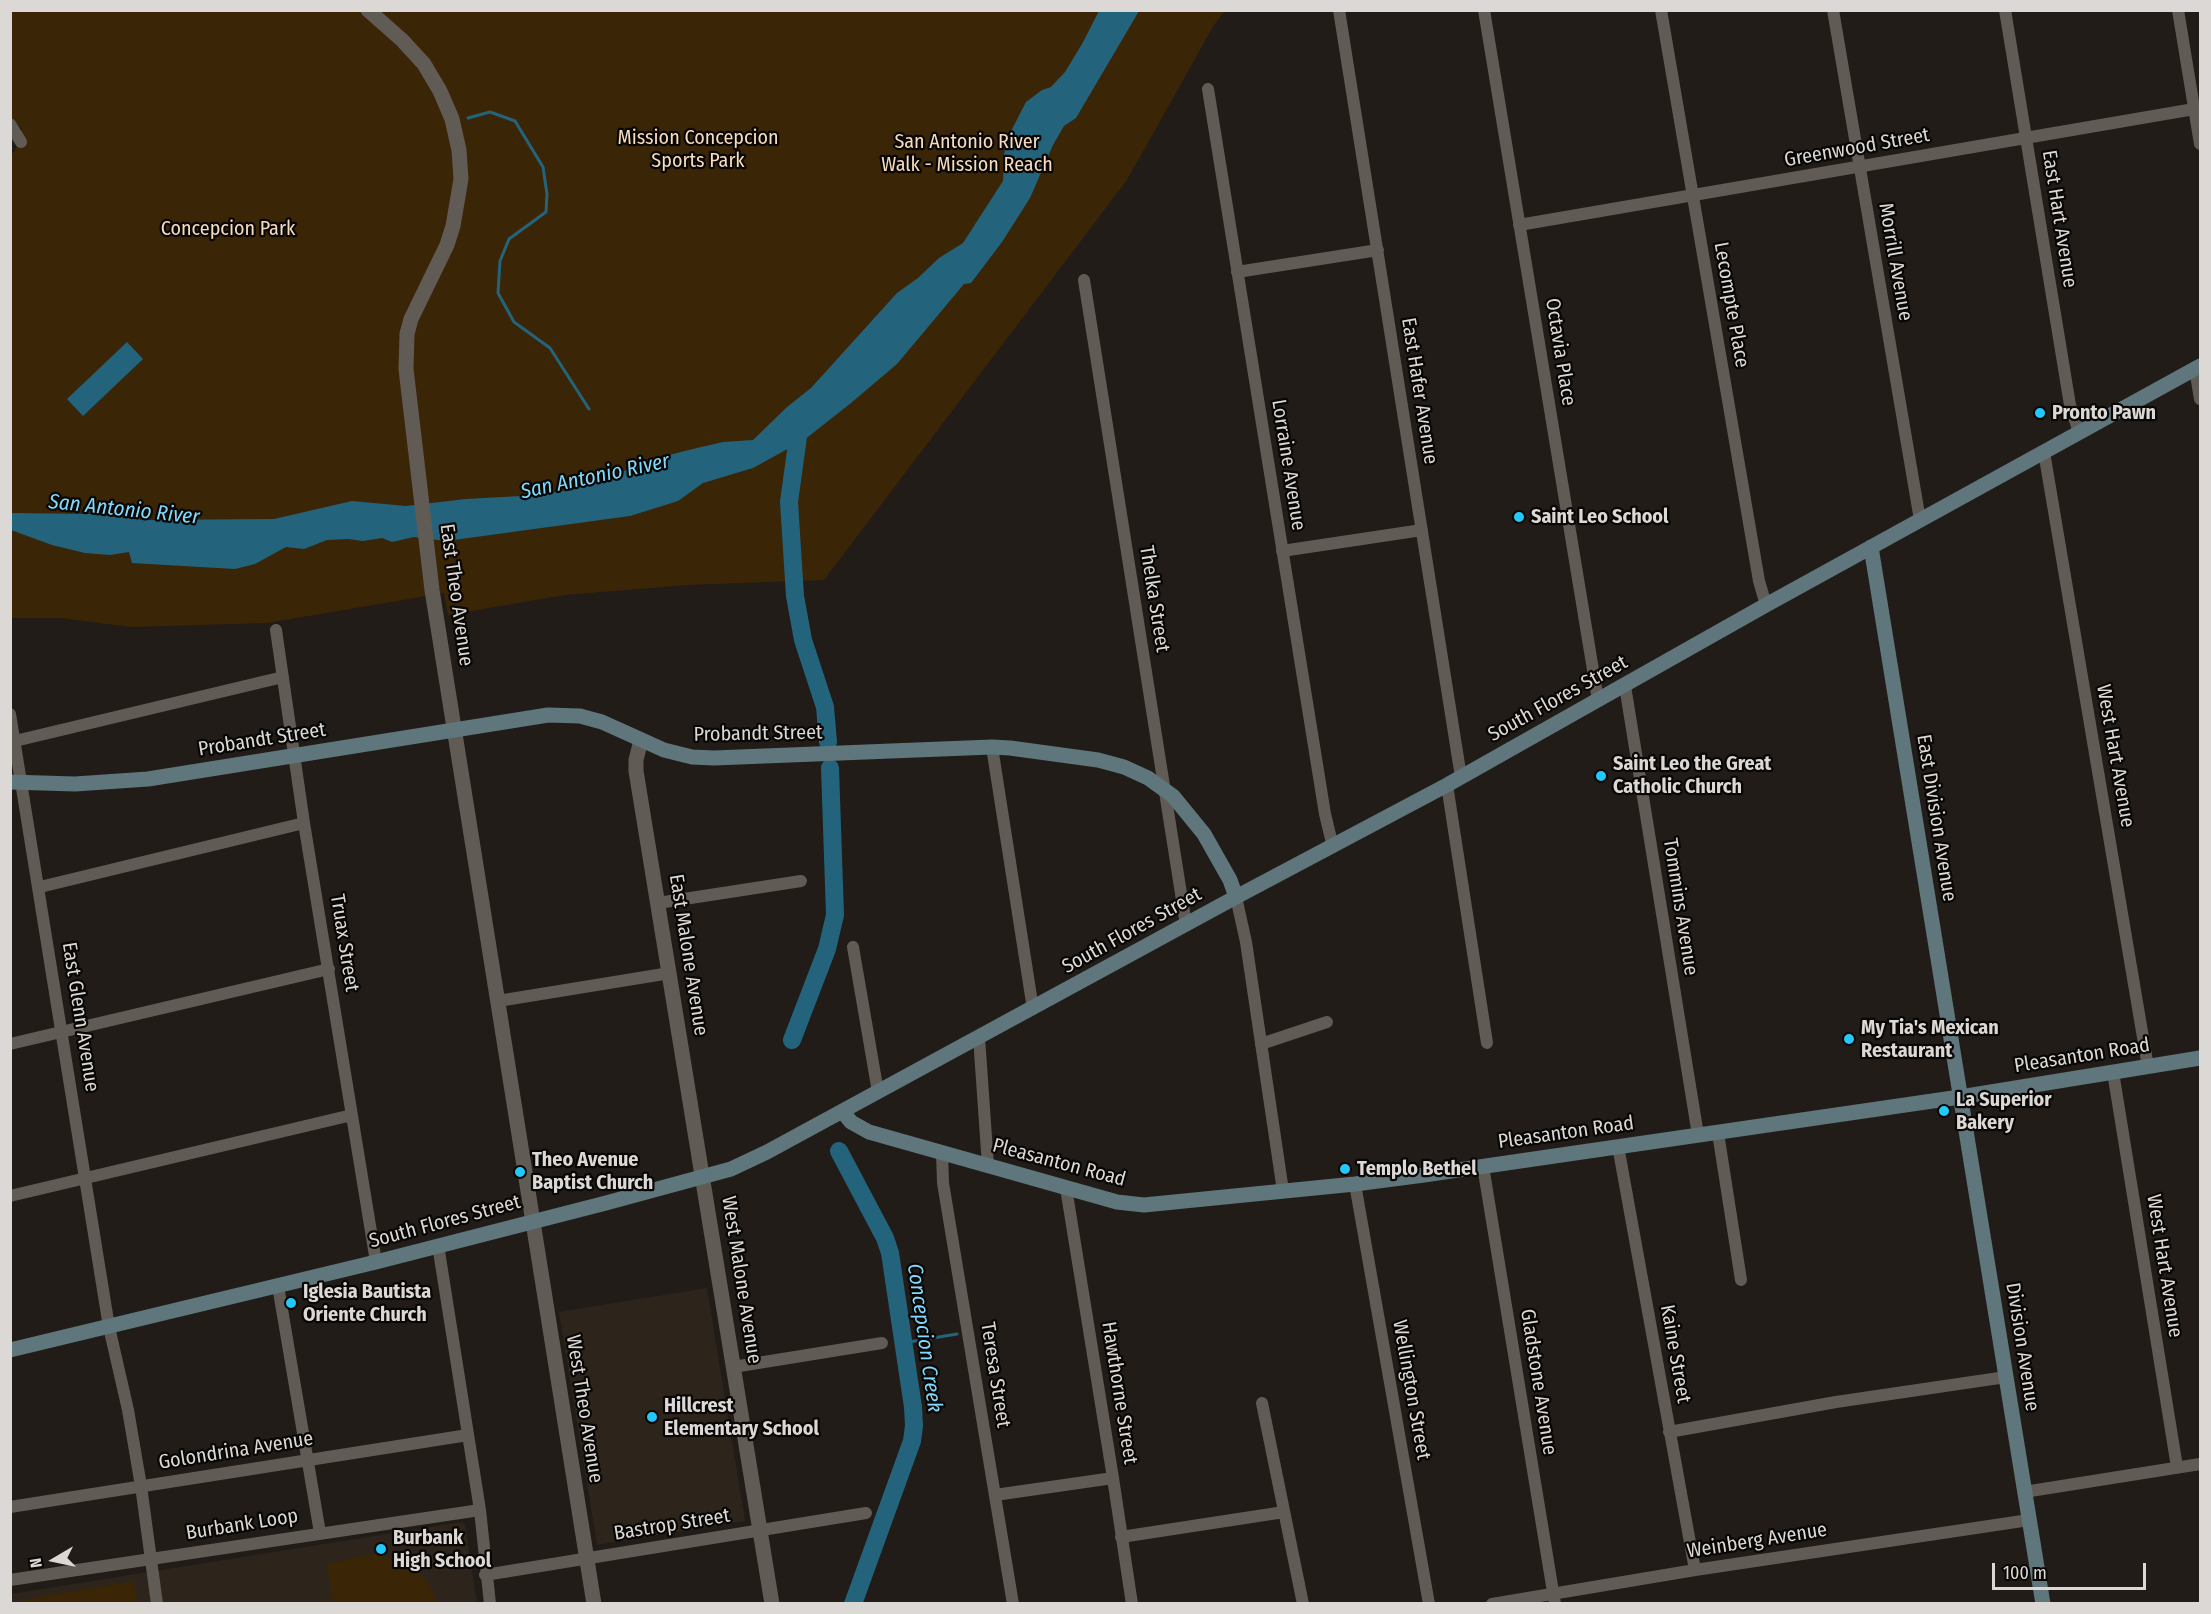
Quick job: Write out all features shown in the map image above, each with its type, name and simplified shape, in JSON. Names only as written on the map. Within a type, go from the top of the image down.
[{"type":"main road","name":"South Flores Street","points":[[10,1350],[376,1262],[731,1169],[843,1112],[1236,897],[1447,785],[1766,605],[2198,368]]},
{"type":"main road","name":"East Division Avenue","points":[[1871,547],[1960,1096]]},
{"type":"main road","name":"Probandt Street","points":[[17,782],[75,784],[126,782],[548,715],[570,715],[602,722],[676,754],[714,758],[992,747],[1098,760],[1136,772],[1164,789],[1186,811],[1204,834],[1230,880],[1236,897]]},
{"type":"main road","name":"Pleasanton Road","points":[[843,1112],[851,1122],[869,1132],[1132,1205],[1354,1184],[1718,1133],[2200,1058]]},
{"type":"main road","name":"Division Avenue","points":[[1960,1096],[2043,1604]]},
{"type":"street","name":"East Theo Avenue","points":[[368,10],[402,40],[424,64],[440,91],[452,119],[459,150],[460,179],[453,226],[447,245],[418,302],[407,334],[406,361],[432,590],[532,1221]]},
{"type":"street","name":"East Hafer Avenue","points":[[1339,10],[1461,777]]},
{"type":"street","name":"Octavia Place","points":[[1484,10],[1598,700]]},
{"type":"street","name":"Lecompte Place","points":[[1661,10],[1757,569],[1766,605]]},
{"type":"street","name":"Morrill Avenue","points":[[1833,10],[1920,520]]},
{"type":"street","name":"East Hart Avenue","points":[[2005,10],[2070,405],[2079,432]]},
{"type":"street","points":[[2178,10],[2198,109],[2200,144]]},
{"type":"street","name":"Lorraine Avenue","points":[[1208,89],[1325,814],[1333,847]]},
{"type":"street","name":"Greenwood Street","points":[[1519,225],[2198,109]]},
{"type":"street","points":[[10,124],[21,142]]},
{"type":"street","points":[[1237,272],[1377,250]]},
{"type":"street","name":"Thelka Street","points":[[1084,279],[1186,925]]},
{"type":"street","points":[[2198,368],[2200,399]]},
{"type":"street","name":"West Hart Avenue","points":[[2044,452],[2148,1066]]},
{"type":"street","points":[[1282,551],[1422,530]]},
{"type":"street","name":"Truax Street","points":[[276,630],[304,823],[376,1262]]},
{"type":"street","points":[[15,741],[283,677]]},
{"type":"street","name":"Tommins Avenue","points":[[1625,686],[1698,1135]]},
{"type":"street","name":"East Glenn Avenue","points":[[10,714],[15,741],[17,782],[40,887],[85,1179],[110,1327],[141,1486],[157,1604]]},
{"type":"street","name":"East Malone Avenue","points":[[641,740],[636,771],[703,1177]]},
{"type":"street","points":[[992,747],[1033,1009]]},
{"type":"street","points":[[1447,785],[1487,1043]]},
{"type":"street","points":[[40,887],[304,823]]},
{"type":"street","points":[[658,903],[801,881]]},
{"type":"street","points":[[1236,897],[1246,942],[1283,1191]]},
{"type":"street","points":[[853,947],[878,1092]]},
{"type":"street","points":[[10,1044],[329,969]]},
{"type":"street","points":[[498,1001],[670,973]]},
{"type":"street","points":[[1261,1044],[1327,1022]]},
{"type":"street","points":[[978,1037],[988,1166]]},
{"type":"street","name":"West Hart Avenue","points":[[2113,1072],[2177,1467]]},
{"type":"street","points":[[10,1196],[352,1115]]},
{"type":"street","points":[[1718,1133],[1741,1280]]},
{"type":"street","name":"Kaine Street","points":[[1618,1146],[1695,1570]]},
{"type":"street","name":"Teresa Street","points":[[942,1154],[944,1183],[1013,1604]]},
{"type":"street","name":"Gladstone Avenue","points":[[1483,1166],[1555,1598]]},
{"type":"street","name":"West Malone Avenue","points":[[703,1177],[772,1604]]},
{"type":"street","name":"Wellington Street","points":[[1354,1184],[1430,1604]]},
{"type":"street","name":"Hawthorne Street","points":[[1066,1188],[1132,1604]]},
{"type":"street","name":"West Theo Avenue","points":[[532,1221],[594,1604]]},
{"type":"street","points":[[438,1245],[480,1510],[485,1575],[490,1604]]},
{"type":"street","points":[[278,1286],[320,1533]]},
{"type":"street","points":[[733,1367],[882,1343]]},
{"type":"street","points":[[1669,1432],[1836,1402],[2006,1377]]},
{"type":"street","points":[[1262,1403],[1303,1604]]},
{"type":"street","name":"Golondrina Avenue","points":[[10,1507],[468,1434]]},
{"type":"street","points":[[2024,1492],[2200,1464]]},
{"type":"street","points":[[995,1496],[1113,1478]]},
{"type":"street","name":"Burbank Loop","points":[[10,1580],[480,1510]]},
{"type":"street","points":[[1121,1537],[1284,1512]]},
{"type":"street","name":"Bastrop Street","points":[[485,1575],[866,1513]]},
{"type":"street","name":"Weinberg Avenue","points":[[1492,1604],[1555,1598],[1695,1570],[2029,1520]]},
{"type":"shaded area","name":"Hillcrest Elementary School","points":[[707,1288],[745,1521],[597,1545],[559,1312]]},
{"type":"shaded area","name":"Burbank High School","points":[[462,1522],[465,1525],[477,1603],[11,1604],[11,1594]]},
{"type":"green space","points":[[10,11],[1225,11],[1214,25],[1127,180],[824,580],[686,585],[565,595],[448,615],[444,593],[267,623],[131,627],[61,618],[11,618],[10,155],[15,151],[22,129],[11,116]]},
{"type":"green space","points":[[373,1554],[403,1561],[419,1573],[428,1583],[438,1603],[333,1603],[327,1564]]},
{"type":"green space","points":[[134,1581],[138,1603],[23,1603],[22,1600]]},
{"type":"water","points":[[1099,11],[1139,11],[1076,118],[1064,126],[1053,145],[1030,198],[1002,242],[971,283],[964,284],[897,364],[804,440],[753,468],[703,483],[678,501],[630,516],[446,541],[414,537],[392,542],[382,538],[363,541],[327,540],[304,549],[286,547],[255,564],[235,569],[132,563],[129,552],[110,555],[85,553],[52,545],[11,530],[11,513],[92,514],[145,520],[274,519],[352,501],[406,506],[466,499],[539,495],[574,489],[665,456],[723,442],[753,440],[787,407],[811,388],[897,293],[918,278],[939,258],[963,243],[1003,181],[1004,155],[1008,137],[1026,102],[1042,90],[1051,87],[1065,72]]},
{"type":"water","points":[[127,342],[143,359],[83,416],[67,399]]},
{"type":"waterway","points":[[468,118],[490,112],[515,121],[543,167],[547,194],[546,212],[509,239],[500,261],[498,293],[514,322],[550,348],[589,409]]},
{"type":"waterway","name":"Concepcion Creek","points":[[800,422],[789,502],[795,596],[803,640],[825,707],[828,742]]},
{"type":"waterway","name":"Concepcion Creek","points":[[792,1040],[827,949],[835,915],[830,768]]},
{"type":"waterway","name":"Concepcion Creek","points":[[839,1151],[885,1238],[890,1253],[914,1426],[912,1441],[853,1604]]},
{"type":"waterway","points":[[903,1343],[957,1334]]},
{"type":"place","name":"Pronto Pawn","points":[[2040,413]]},
{"type":"place","name":"Saint Leo School","points":[[1519,517]]},
{"type":"place","name":"Saint Leo the Great Catholic Church","points":[[1601,776]]},
{"type":"place","name":"My Tia's Mexican Restaurant","points":[[1849,1039]]},
{"type":"place","name":"La Superior Bakery","points":[[1944,1111]]},
{"type":"place","name":"Templo Bethel","points":[[1345,1169]]},
{"type":"place","name":"Theo Avenue Baptist Church","points":[[520,1172]]},
{"type":"place","name":"Iglesia Bautista Oriente Church","points":[[291,1303]]},
{"type":"place","name":"Hillcrest Elementary School","points":[[652,1417]]},
{"type":"place","name":"Burbank High School","points":[[381,1549]]},
{"type":"park label","name":"Mission Concepcion Sports Park","points":[[698,150]]},
{"type":"park label","name":"San Antonio River Walk - Mission Reach","points":[[967,154]]},
{"type":"park label","name":"Concepcion Park","points":[[228,229]]},
{"type":"water label","name":"San Antonio River","points":[[595,477]]},
{"type":"water label","name":"San Antonio River","points":[[124,510]]}]
